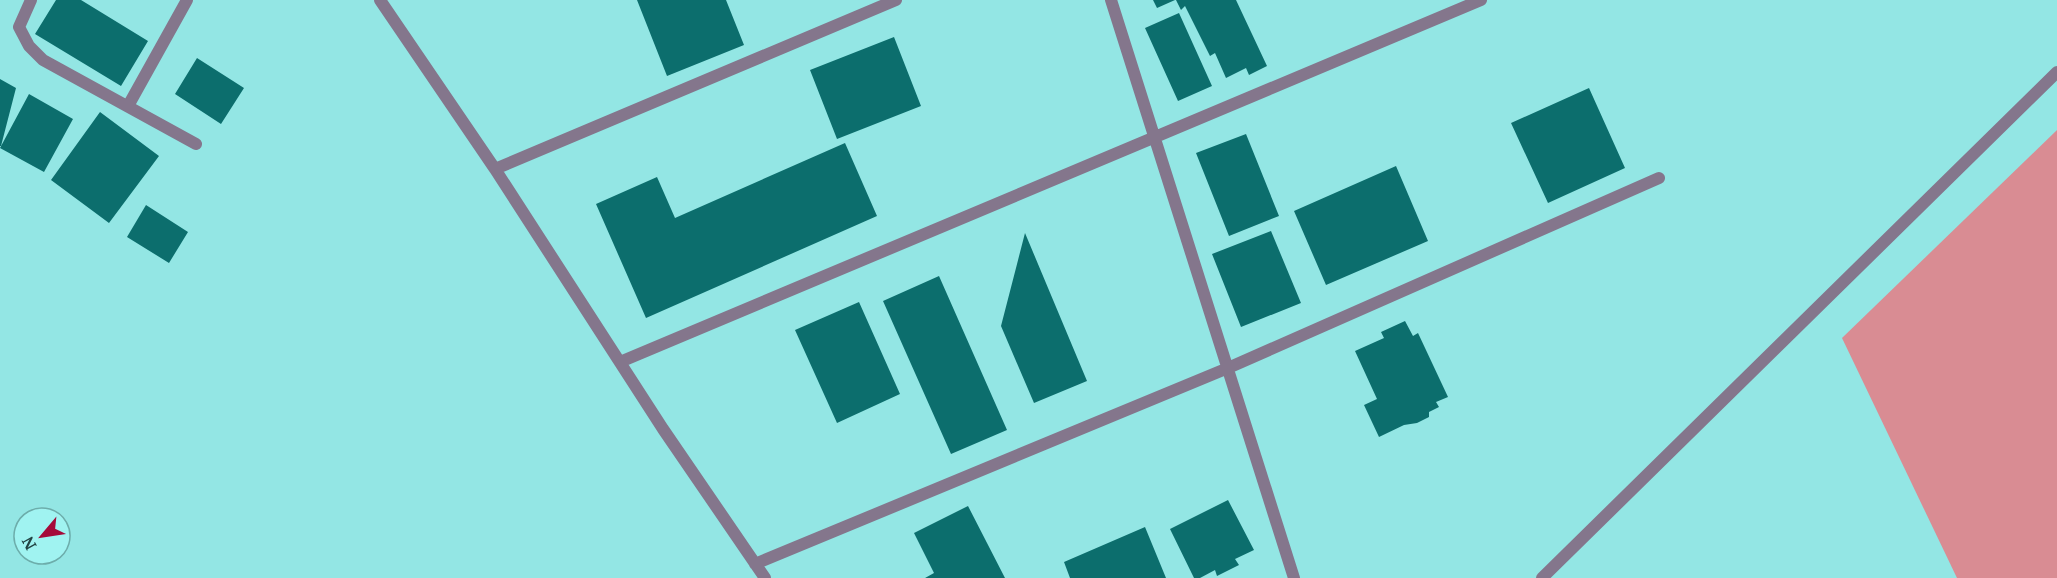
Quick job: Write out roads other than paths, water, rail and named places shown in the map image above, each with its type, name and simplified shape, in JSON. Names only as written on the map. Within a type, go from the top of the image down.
[{"type":"street","points":[[31,0],[19,27],[29,46],[43,60],[196,144]]},
{"type":"street","points":[[128,106],[187,0]]},
{"type":"street","points":[[380,0],[495,169],[620,363],[765,578]]},
{"type":"street","points":[[495,169],[896,0]]},
{"type":"street","points":[[1111,0],[1294,578]]},
{"type":"street","points":[[620,363],[1481,0]]},
{"type":"street","points":[[1542,578],[2057,72]]},
{"type":"street","points":[[755,564],[1228,368],[1659,178]]}]
